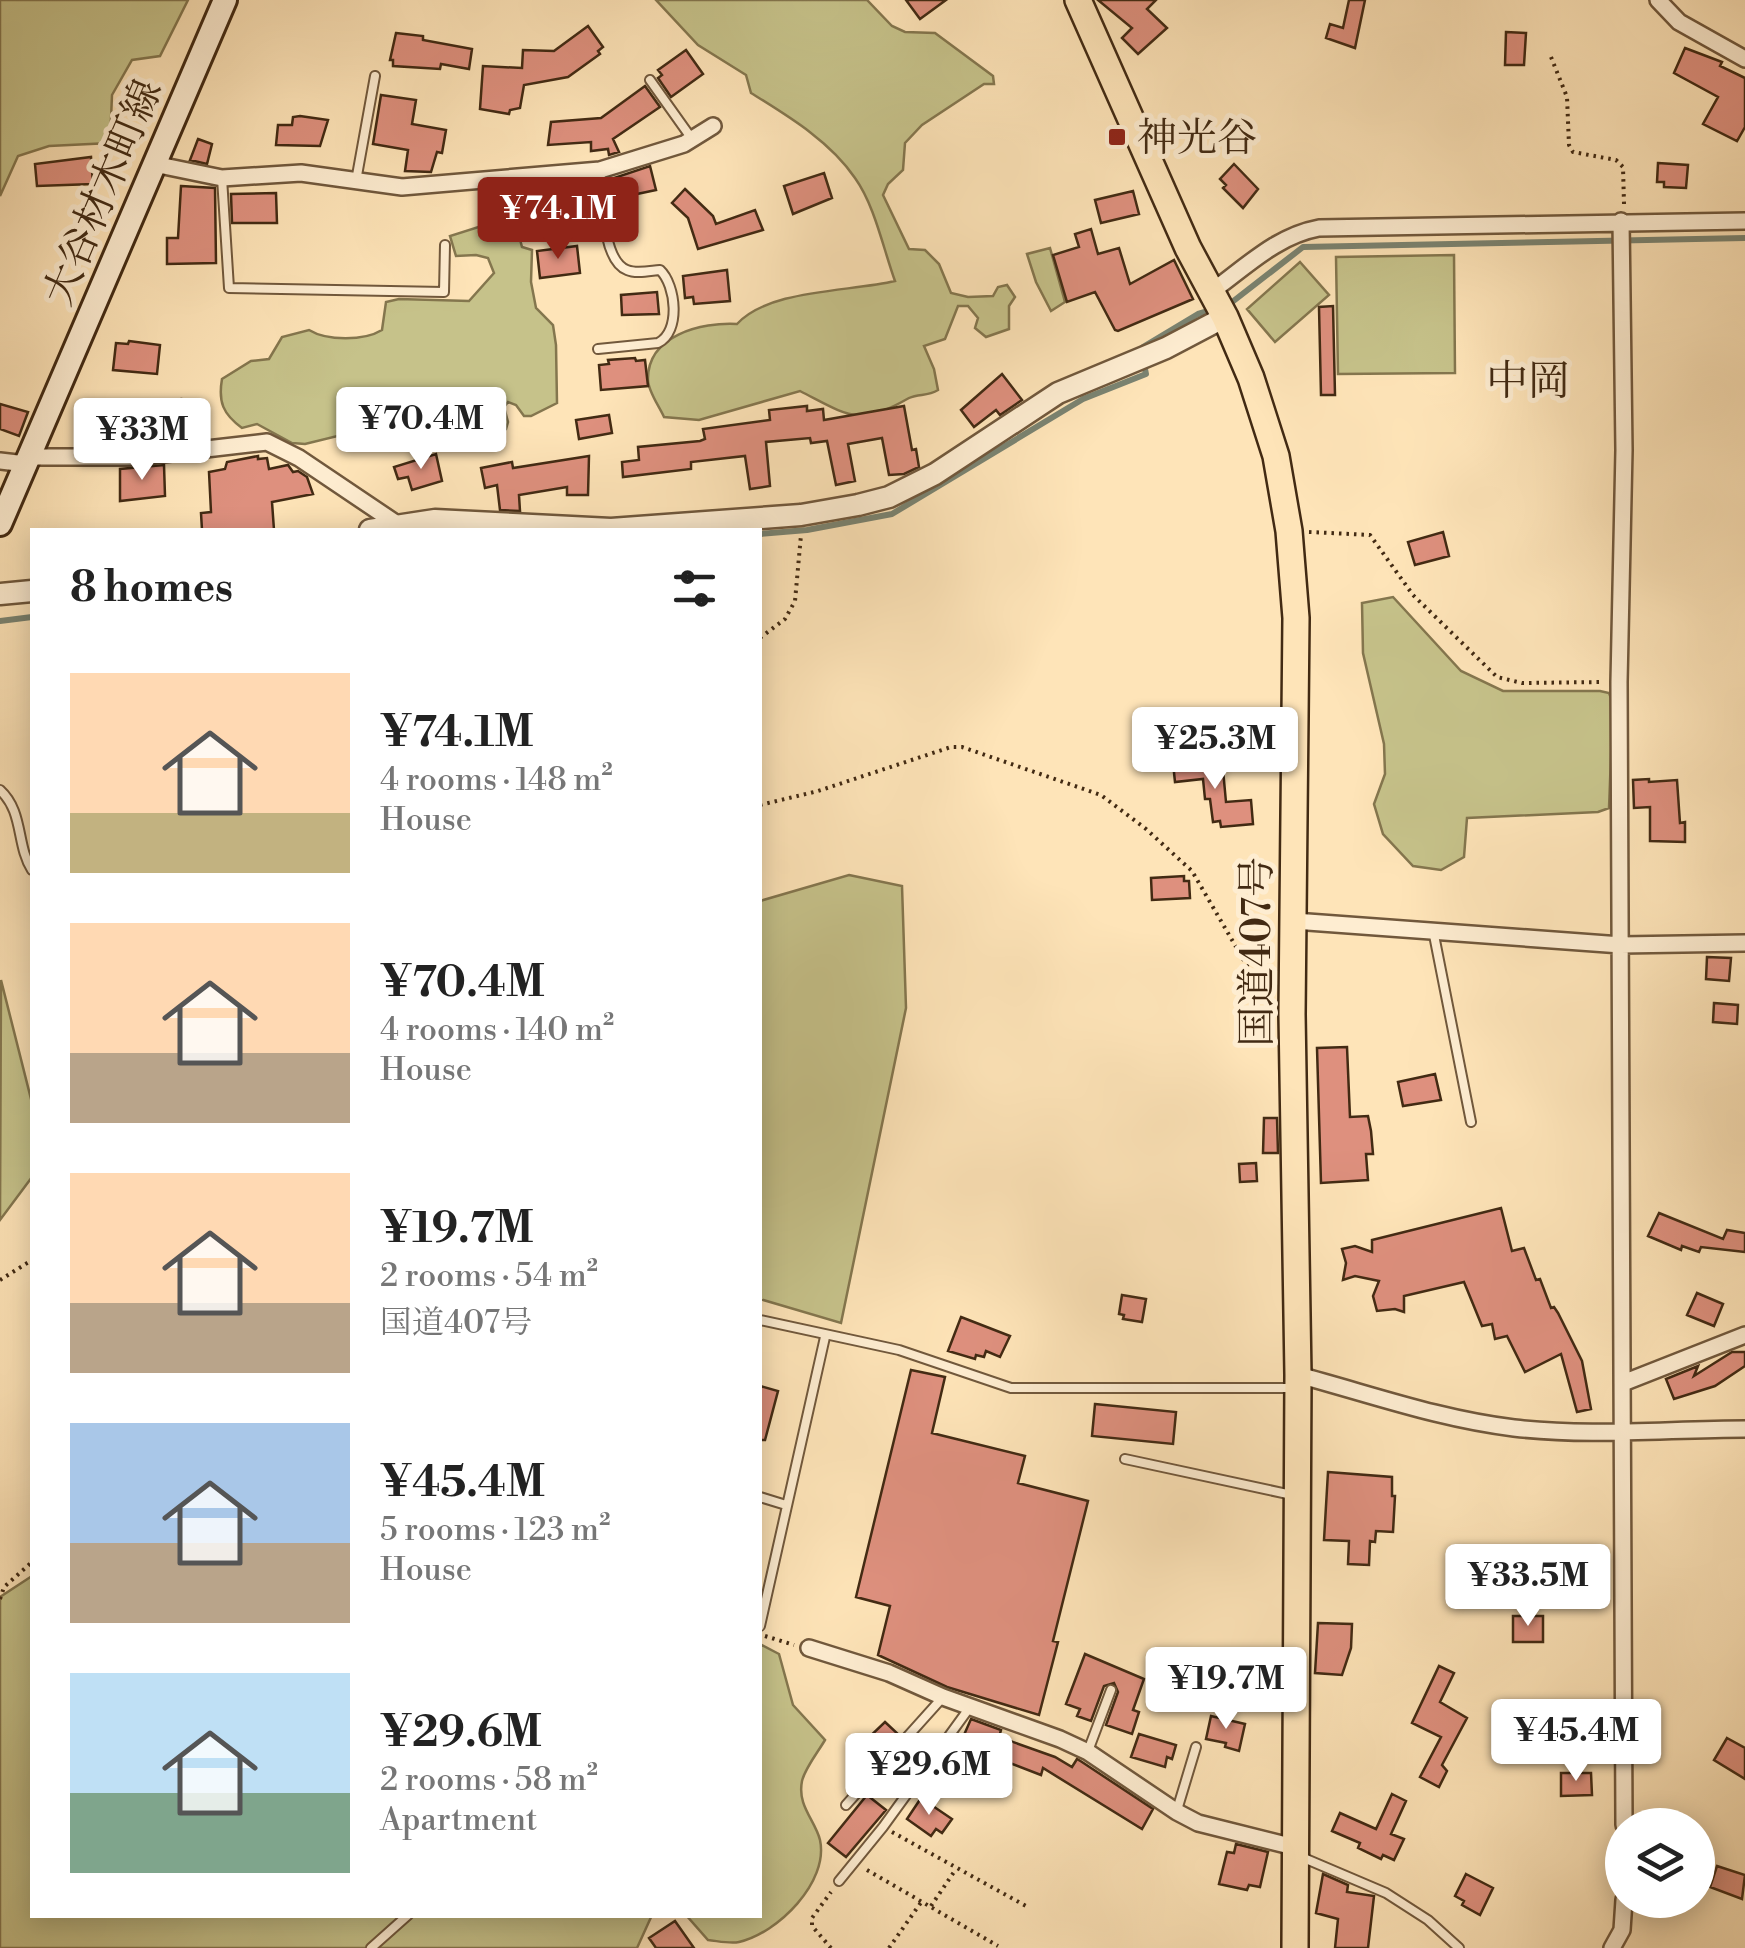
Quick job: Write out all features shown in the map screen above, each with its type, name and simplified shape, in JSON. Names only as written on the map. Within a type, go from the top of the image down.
[{"type":"highway","name":"国道407号","points":[[1078,0],[1188,248],[1251,378],[1271,440],[1289,531],[1296,618],[1292,1014],[1298,1382],[1295,1948]]},
{"type":"main road","name":"大谷材木町線","points":[[0,524],[225,0]]},
{"type":"street","points":[[1658,0],[1680,22],[1745,59]]},
{"type":"street","points":[[154,164],[222,178],[301,174],[402,187],[600,170],[692,139],[713,126]]},
{"type":"street","points":[[1622,221],[1624,450],[1619,682],[1624,1808]]},
{"type":"street","points":[[1211,292],[1257,256],[1295,233],[1319,228],[1745,221]]},
{"type":"street","points":[[626,528],[802,516],[890,497],[936,474],[1058,392],[1166,348],[1225,318]]},
{"type":"street","points":[[0,462],[137,458],[267,442],[299,458],[396,524]]},
{"type":"street","points":[[379,528],[435,520],[591,528]]},
{"type":"street","points":[[0,594],[30,592]]},
{"type":"street","points":[[1294,921],[1620,945],[1745,942]]},
{"type":"street","points":[[1623,1383],[1745,1335]]},
{"type":"street","points":[[1298,1382],[1459,1419],[1518,1428],[1745,1428]]},
{"type":"street","points":[[809,1648],[889,1672],[943,1697],[1088,1752],[1177,1812],[1222,1831],[1294,1851]]},
{"type":"street","points":[[1612,1948],[1622,1930],[1623,1918]]},
{"type":"lane","points":[[356,180],[376,76]]},
{"type":"lane","points":[[650,80],[692,139]]},
{"type":"lane","points":[[598,350],[666,339],[672,328],[673,312],[668,278],[660,270],[630,272],[618,265],[609,252],[600,170]]},
{"type":"lane","points":[[222,178],[229,288],[444,292],[445,245]]},
{"type":"lane","points":[[0,790],[11,801],[30,865]]},
{"type":"lane","points":[[1432,929],[1471,1122]]},
{"type":"lane","points":[[762,1321],[898,1350],[1011,1388],[1298,1382]]},
{"type":"lane","points":[[762,1617],[825,1337]]},
{"type":"lane","points":[[1125,1459],[1298,1496]]},
{"type":"lane","points":[[762,1497],[786,1505]]},
{"type":"lane","points":[[1088,1752],[1111,1690]]},
{"type":"lane","points":[[846,1804],[943,1697]]},
{"type":"lane","points":[[839,1882],[970,1707]]},
{"type":"lane","points":[[1177,1812],[1196,1747]]},
{"type":"lane","points":[[1294,1851],[1386,1893],[1428,1920],[1459,1948]]},
{"type":"lane","points":[[370,1948],[405,1918]]},
{"type":"path","points":[[1551,57],[1566,96],[1569,145],[1573,152],[1616,160],[1624,167],[1622,221]]},
{"type":"path","points":[[762,636],[786,618],[795,600],[802,516]]},
{"type":"path","points":[[1289,531],[1370,536],[1413,596],[1498,677],[1522,683],[1619,682]]},
{"type":"path","points":[[762,805],[818,791],[951,747],[962,747],[1100,795],[1146,829],[1192,871],[1262,990],[1283,1011],[1292,1014]]},
{"type":"path","points":[[0,1280],[30,1261]]},
{"type":"path","points":[[0,1599],[4,1587],[30,1564]]},
{"type":"path","points":[[762,1635],[809,1648]]},
{"type":"path","points":[[883,1828],[1026,1906]]},
{"type":"path","points":[[854,1863],[998,1946]]},
{"type":"path","points":[[931,1906],[956,1868]]},
{"type":"path","points":[[831,1948],[812,1926],[812,1918],[839,1882]]},
{"type":"path","points":[[889,1948],[922,1900]]},
{"type":"shaded area","points":[[0,0],[188,0],[160,56],[132,60],[112,95],[110,143],[49,146],[18,156],[0,196]]},
{"type":"shaded area","points":[[656,0],[867,0],[892,26],[905,32],[935,33],[993,76],[994,84],[984,84],[922,125],[905,143],[903,170],[883,195],[909,249],[925,250],[939,264],[951,293],[993,296],[998,287],[1007,285],[1015,297],[1009,306],[1009,329],[986,337],[975,328],[978,318],[968,306],[958,306],[945,339],[924,346],[938,390],[877,413],[843,412],[800,391],[699,420],[664,417],[648,384],[650,365],[666,342],[679,334],[737,324],[769,304],[789,298],[895,281],[868,201],[845,165],[808,130],[751,93],[746,75],[698,45]]},
{"type":"shaded area","points":[[497,201],[510,202],[520,216],[518,232],[522,247],[532,250],[531,282],[536,308],[553,325],[557,403],[524,416],[516,405],[508,402],[504,407],[506,429],[478,430],[471,410],[459,407],[453,400],[427,413],[429,426],[401,444],[384,442],[383,432],[374,427],[305,444],[292,443],[257,424],[242,428],[230,418],[223,407],[222,379],[251,361],[269,359],[282,337],[309,330],[335,338],[374,334],[382,330],[386,302],[399,299],[469,301],[494,273],[488,258],[456,256],[450,236],[485,225]]},
{"type":"shaded area","points":[[1050,248],[1065,302],[1051,311],[1027,254]]},
{"type":"shaded area","points":[[1454,255],[1455,373],[1338,374],[1336,257]]},
{"type":"shaded area","points":[[1300,262],[1329,295],[1275,342],[1247,309]]},
{"type":"shaded area","points":[[1393,597],[1461,671],[1503,691],[1609,693],[1613,703],[1609,808],[1598,812],[1467,818],[1464,857],[1441,870],[1413,866],[1383,834],[1374,804],[1385,774],[1384,744],[1363,653],[1362,603]]},
{"type":"shaded area","points":[[849,875],[902,886],[906,1008],[841,1323],[762,1300],[762,900]]},
{"type":"shaded area","points":[[1,980],[30,1095],[30,1180],[0,1220]]},
{"type":"shaded area","points":[[30,1577],[30,1918],[651,1918],[637,1948],[0,1948],[0,1597]]},
{"type":"shaded area","points":[[762,1645],[779,1654],[793,1705],[825,1740],[806,1771],[801,1790],[818,1833],[821,1856],[809,1888],[784,1917],[739,1942],[708,1940],[689,1918],[762,1918]]},
{"type":"building","points":[[906,0],[946,0],[920,19]]},
{"type":"building","points":[[1098,0],[1156,0],[1147,9],[1167,28],[1138,54],[1122,38],[1132,28]]},
{"type":"building","points":[[1349,0],[1365,0],[1355,48],[1326,38],[1330,24],[1343,28]]},
{"type":"building","points":[[588,26],[603,47],[598,51],[600,54],[568,77],[524,85],[520,108],[510,110],[509,114],[480,109],[483,66],[522,68],[523,50],[554,51]]},
{"type":"building","points":[[1506,32],[1526,33],[1524,65],[1505,65]]},
{"type":"building","points":[[396,33],[472,49],[469,69],[441,64],[440,69],[393,66],[390,60]]},
{"type":"building","points":[[1685,48],[1722,62],[1720,66],[1745,78],[1745,127],[1737,141],[1703,124],[1718,97],[1674,73]]},
{"type":"building","points":[[686,50],[703,74],[671,97],[658,78],[662,75],[658,70]]},
{"type":"building","points":[[645,86],[660,107],[613,139],[619,152],[609,155],[608,149],[591,151],[591,142],[548,145],[551,122],[601,118]]},
{"type":"building","points":[[381,95],[416,100],[412,124],[446,130],[442,153],[437,152],[431,172],[405,171],[408,150],[373,144]]},
{"type":"building","points":[[293,117],[328,120],[320,146],[276,145],[278,125],[292,125]]},
{"type":"building","points":[[198,139],[212,144],[207,164],[190,160]]},
{"type":"building","points":[[91,157],[93,184],[37,186],[35,164]]},
{"type":"building","points":[[1658,163],[1688,165],[1686,188],[1664,187],[1664,182],[1657,182]]},
{"type":"building","points":[[1234,164],[1258,189],[1243,208],[1223,188],[1226,185],[1220,179]]},
{"type":"building","points":[[650,166],[656,190],[618,198],[614,178]]},
{"type":"building","points":[[824,173],[832,198],[793,214],[784,186]]},
{"type":"building","points":[[554,185],[556,203],[530,204],[528,187]]},
{"type":"building","points":[[181,186],[215,188],[216,263],[167,264],[167,238],[178,238]]},
{"type":"building","points":[[685,189],[713,216],[716,224],[755,210],[763,230],[698,249],[688,218],[672,203]]},
{"type":"building","points":[[1133,191],[1139,214],[1101,223],[1095,200]]},
{"type":"building","points":[[276,193],[277,223],[232,223],[231,194]]},
{"type":"building","points":[[1091,229],[1098,254],[1119,248],[1130,284],[1174,260],[1193,299],[1118,331],[1095,292],[1067,302],[1053,255],[1079,247],[1075,234]]},
{"type":"building","points":[[577,246],[580,273],[540,278],[537,251]]},
{"type":"building","points":[[727,270],[730,301],[694,304],[693,297],[685,298],[683,276]]},
{"type":"building","points":[[657,292],[659,314],[622,315],[621,295]]},
{"type":"building","points":[[1333,306],[1335,395],[1321,395],[1319,307]]},
{"type":"building","points":[[116,343],[160,345],[157,374],[113,370]]},
{"type":"building","points":[[608,360],[645,360],[648,386],[601,390],[599,365],[609,364]]},
{"type":"building","points":[[1002,374],[1022,400],[1000,415],[996,410],[974,427],[961,410]]},
{"type":"building","points":[[181,399],[181,405],[192,404],[194,439],[140,445],[138,435],[101,438],[99,418],[112,417],[112,409],[133,407],[132,403]]},
{"type":"building","points":[[0,404],[28,412],[19,436],[0,429]]},
{"type":"building","points":[[807,406],[807,411],[823,409],[824,420],[904,406],[919,467],[889,475],[882,438],[848,444],[855,481],[836,485],[827,441],[811,443],[810,438],[766,442],[770,486],[750,489],[745,456],[691,462],[691,469],[623,477],[622,462],[639,460],[638,447],[700,441],[705,439],[703,429],[770,420],[769,410]]},
{"type":"building","points":[[609,415],[612,433],[579,439],[576,420]]},
{"type":"building","points":[[436,454],[442,481],[412,490],[408,477],[398,479],[394,467]]},
{"type":"building","points":[[258,456],[267,458],[269,469],[288,465],[293,472],[307,477],[313,494],[272,502],[274,528],[202,528],[201,513],[211,512],[209,472],[225,469],[227,462]]},
{"type":"building","points":[[589,456],[588,495],[567,495],[567,487],[519,495],[520,511],[500,510],[497,485],[485,488],[481,468],[512,462],[513,468]]},
{"type":"building","points":[[164,465],[165,496],[120,501],[120,469]]},
{"type":"building","points":[[1443,532],[1449,556],[1415,565],[1408,542]]},
{"type":"building","points":[[1222,759],[1226,802],[1251,800],[1253,824],[1221,827],[1220,821],[1213,822],[1203,779],[1175,782],[1173,763]]},
{"type":"building","points":[[1633,780],[1677,780],[1685,842],[1650,841],[1650,807],[1634,808]]},
{"type":"building","points":[[1184,876],[1184,881],[1189,881],[1190,898],[1152,900],[1151,878]]},
{"type":"building","points":[[1707,957],[1731,958],[1729,981],[1706,979]]},
{"type":"building","points":[[1714,1003],[1738,1005],[1737,1024],[1713,1022]]},
{"type":"building","points":[[1347,1047],[1350,1117],[1368,1116],[1373,1154],[1366,1154],[1368,1180],[1321,1183],[1317,1048]]},
{"type":"building","points":[[1435,1074],[1441,1100],[1403,1106],[1398,1082]]},
{"type":"building","points":[[1264,1118],[1277,1118],[1278,1153],[1263,1153]]},
{"type":"building","points":[[1256,1163],[1257,1181],[1240,1182],[1239,1164]]},
{"type":"building","points":[[1501,1208],[1512,1251],[1524,1248],[1536,1280],[1540,1279],[1551,1308],[1558,1313],[1582,1361],[1591,1409],[1577,1412],[1561,1354],[1525,1372],[1507,1336],[1495,1339],[1492,1324],[1482,1326],[1464,1282],[1404,1296],[1404,1312],[1377,1311],[1373,1296],[1379,1281],[1355,1276],[1343,1280],[1346,1263],[1342,1249],[1355,1246],[1372,1252],[1372,1240]]},
{"type":"building","points":[[1659,1213],[1723,1239],[1727,1230],[1745,1233],[1745,1252],[1701,1247],[1699,1252],[1682,1246],[1681,1250],[1648,1236]]},
{"type":"building","points":[[1697,1293],[1723,1304],[1714,1326],[1687,1315]]},
{"type":"building","points":[[1122,1295],[1146,1299],[1142,1322],[1123,1319],[1124,1315],[1119,1314]]},
{"type":"building","points":[[961,1317],[1010,1336],[1000,1357],[986,1351],[984,1357],[976,1355],[975,1359],[948,1351]]},
{"type":"building","points":[[1732,1352],[1745,1352],[1745,1366],[1715,1386],[1674,1399],[1666,1379],[1698,1366],[1694,1376]]},
{"type":"building","points":[[911,1370],[945,1377],[932,1433],[1025,1456],[1018,1483],[1088,1501],[1039,1715],[947,1687],[878,1655],[890,1606],[856,1597]]},
{"type":"building","points":[[762,1387],[778,1391],[762,1440]]},
{"type":"building","points":[[1095,1404],[1176,1412],[1173,1444],[1092,1436]]},
{"type":"building","points":[[1328,1472],[1392,1477],[1393,1532],[1376,1531],[1375,1542],[1370,1541],[1369,1565],[1348,1564],[1349,1541],[1324,1540]]},
{"type":"building","points":[[1513,1616],[1543,1616],[1543,1642],[1513,1642]]},
{"type":"building","points":[[1318,1623],[1352,1624],[1351,1648],[1342,1675],[1315,1673]]},
{"type":"building","points":[[1085,1654],[1144,1679],[1133,1710],[1139,1712],[1132,1734],[1106,1725],[1118,1692],[1114,1683],[1104,1686],[1091,1721],[1077,1716],[1080,1709],[1066,1704]]},
{"type":"building","points":[[1439,1666],[1454,1673],[1440,1702],[1467,1718],[1442,1765],[1447,1771],[1439,1787],[1420,1777],[1441,1737],[1412,1723]]},
{"type":"building","points":[[1211,1716],[1245,1724],[1239,1751],[1225,1747],[1226,1743],[1206,1739]]},
{"type":"building","points":[[971,1719],[1001,1730],[999,1737],[1072,1767],[1077,1759],[1082,1762],[1153,1809],[1142,1829],[1043,1768],[1041,1775],[960,1744]]},
{"type":"building","points":[[885,1722],[899,1735],[878,1758],[863,1743]]},
{"type":"building","points":[[1139,1734],[1176,1745],[1165,1767],[1131,1757]]},
{"type":"building","points":[[1727,1738],[1745,1748],[1745,1779],[1714,1760]]},
{"type":"building","points":[[1561,1773],[1591,1773],[1592,1795],[1561,1796]]},
{"type":"building","points":[[1392,1794],[1406,1801],[1391,1834],[1404,1839],[1394,1860],[1383,1855],[1381,1859],[1358,1848],[1360,1843],[1332,1831],[1340,1813],[1376,1829]]},
{"type":"building","points":[[867,1795],[886,1810],[846,1857],[828,1843]]},
{"type":"building","points":[[921,1798],[952,1819],[942,1833],[936,1829],[931,1836],[907,1819]]},
{"type":"building","points":[[1236,1844],[1268,1852],[1260,1887],[1249,1885],[1247,1890],[1219,1884],[1227,1852],[1234,1853]]},
{"type":"building","points":[[1717,1866],[1745,1875],[1742,1899],[1715,1889]]},
{"type":"building","points":[[1323,1874],[1348,1885],[1347,1892],[1374,1896],[1368,1948],[1335,1948],[1338,1919],[1316,1913]]},
{"type":"building","points":[[1466,1874],[1493,1888],[1480,1915],[1455,1896]]},
{"type":"building","points":[[675,1921],[694,1948],[656,1948],[649,1938]]},
{"type":"waterway","points":[[1227,306],[1303,247],[1745,238]]},
{"type":"waterway","points":[[1143,347],[1198,314],[1215,309]]},
{"type":"waterway","points":[[762,534],[892,514],[1083,399],[1146,374],[1144,364]]},
{"type":"waterway","points":[[0,621],[30,617]]},
{"type":"place","name":"神光谷","points":[[1117,137]]},
{"type":"district","name":"中岡","points":[[1528,380]]}]
